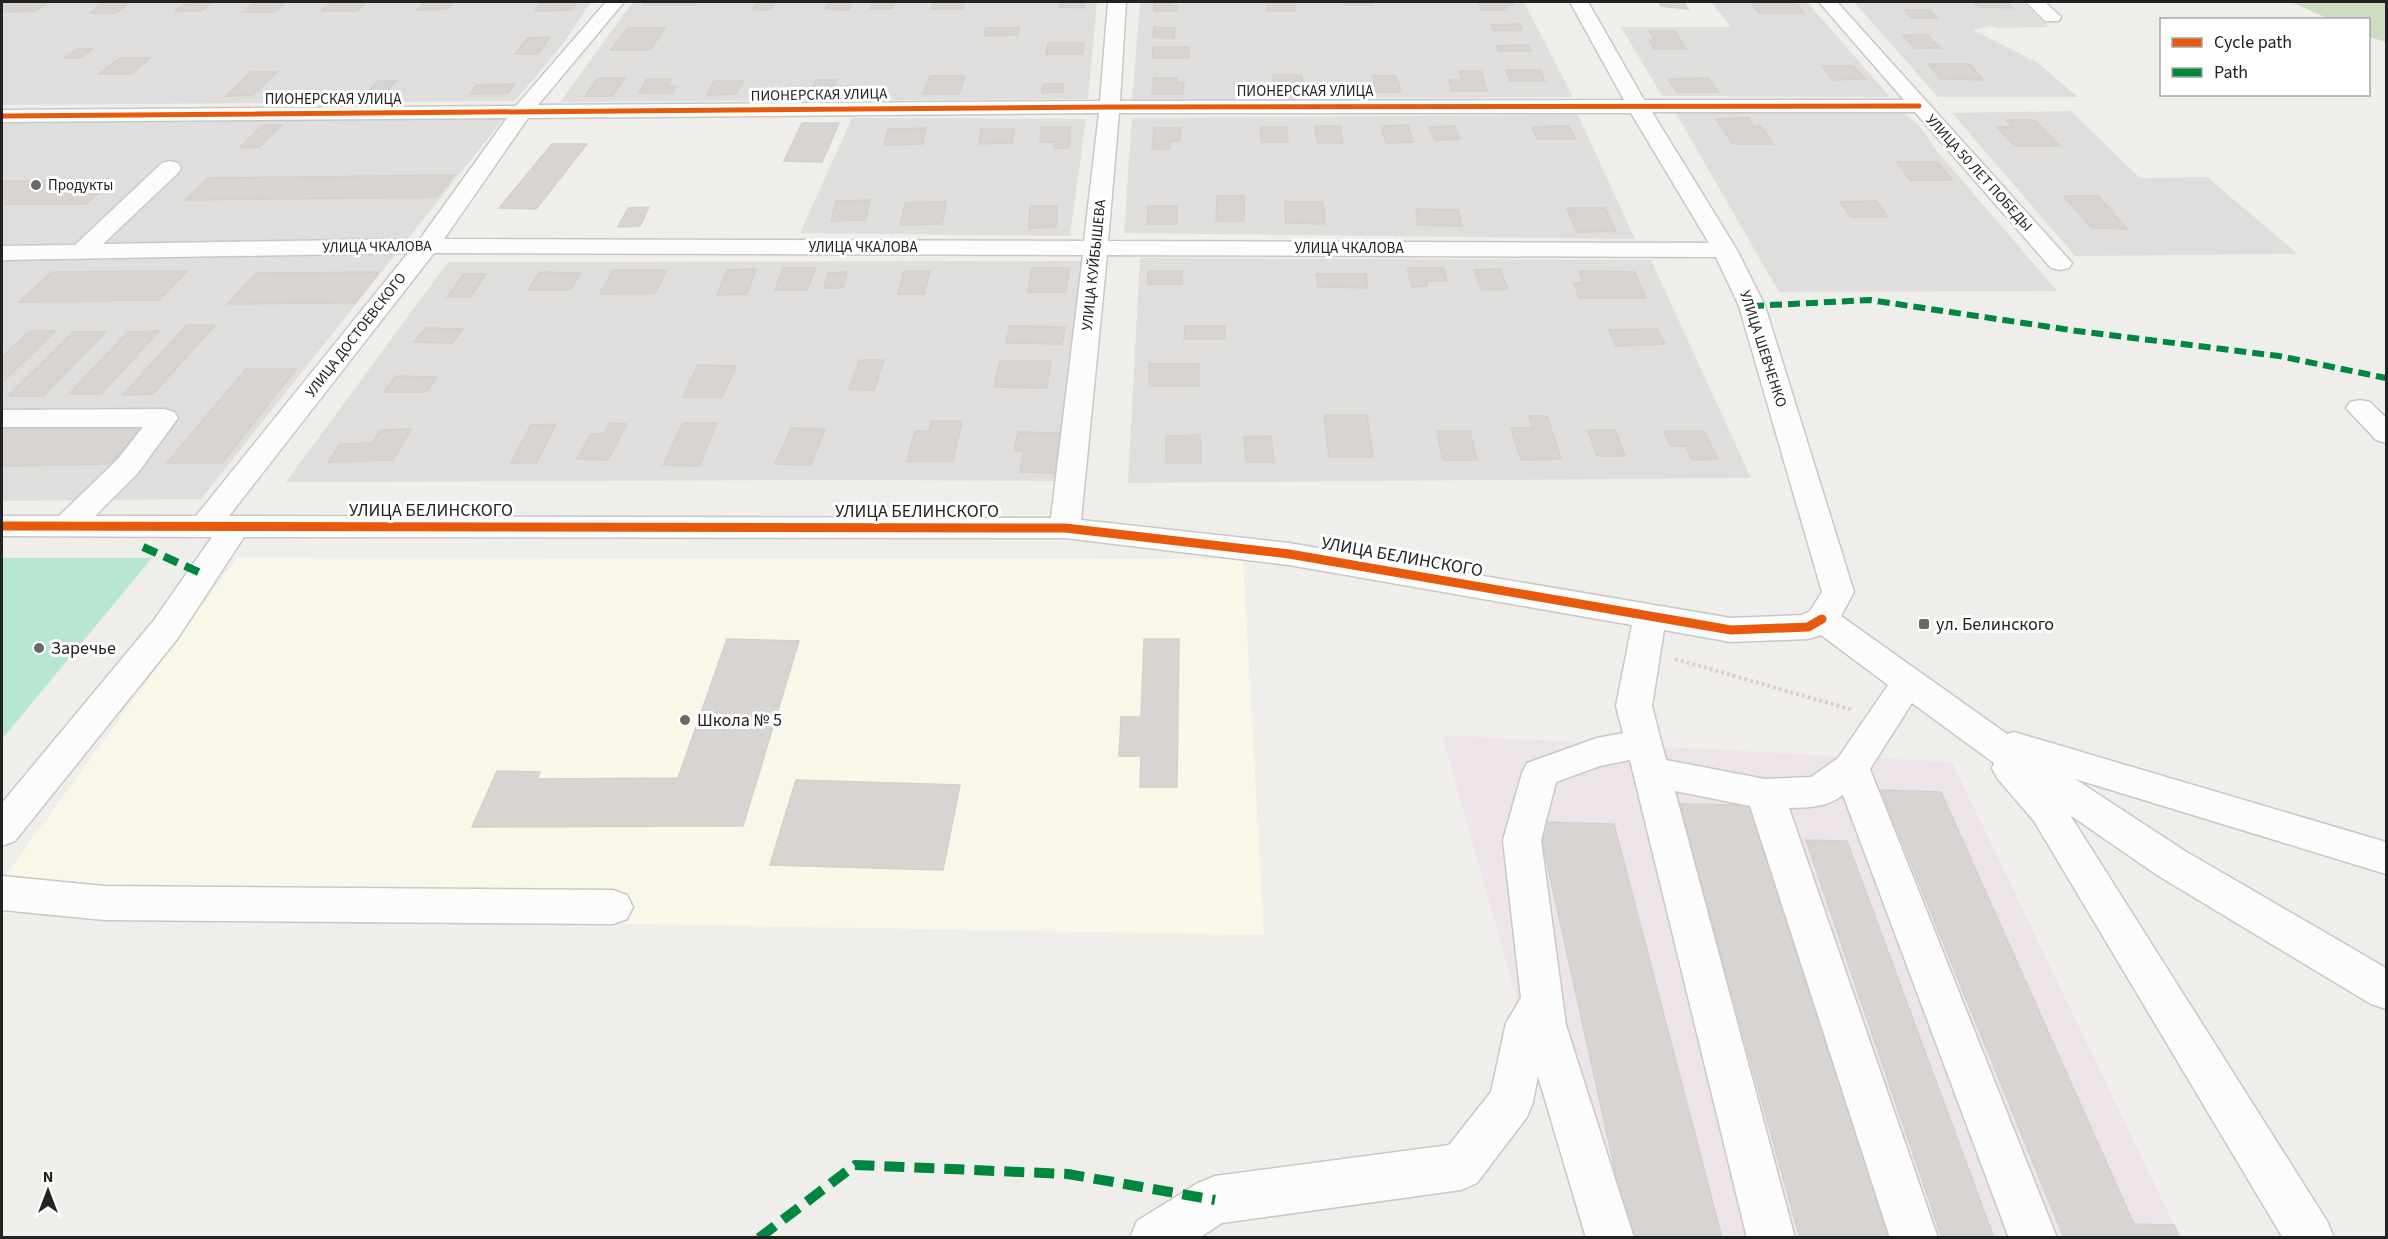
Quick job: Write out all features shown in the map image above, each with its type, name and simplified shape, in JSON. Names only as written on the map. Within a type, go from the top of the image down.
[{"type":"street","name":"УЛИЦА ДОСТОЕВСКОГО","points":[[2,830],[166,629],[221,525],[427,246],[521,113],[615,2]]},
{"type":"street","name":"УЛИЦА КУЙБЫШЕВА","points":[[1065,528],[1097,248],[1117,2]]},
{"type":"street","name":"УЛИЦА ШЕВЧЕНКО","points":[[1579,2],[1637,105],[1725,250],[1752,306],[1839,592],[1822,619]]},
{"type":"street","name":"УЛИЦА 50 ЛЕТ ПОБЕДЫ","points":[[1828,2],[1918,106],[2060,263]]},
{"type":"street","points":[[2035,2],[2052,17]]},
{"type":"street","name":"ПИОНЕРСКАЯ УЛИЦА","points":[[2,116],[1108,107],[1918,106]]},
{"type":"street","points":[[81,252],[170,168]]},
{"type":"street","name":"УЛИЦА ЧКАЛОВА","points":[[2,253],[427,246],[1725,250]]},
{"type":"street","points":[[2360,408],[2386,434]]},
{"type":"street","points":[[2,418],[164,418],[127,468],[67,526]]},
{"type":"street","name":"УЛИЦА БЕЛИНСКОГО","points":[[2,526],[1065,528],[1288,554],[1647,633],[1808,627],[1822,619]]},
{"type":"street","points":[[1822,619],[1981,735],[2171,863],[2386,990]]},
{"type":"street","points":[[1647,633],[1634,706],[1771,1238]]},
{"type":"street","points":[[1610,1238],[1545,1024],[1522,840],[1540,773],[1598,752],[1646,758],[1765,794],[1819,792],[1851,768],[1908,682]]},
{"type":"street","points":[[1981,735],[2386,858]]},
{"type":"street","points":[[1981,735],[2047,810],[2304,1233]]},
{"type":"street","points":[[1851,768],[2033,1238]]},
{"type":"street","points":[[1765,794],[1914,1238]]},
{"type":"street","points":[[2,892],[104,903],[613,907]]},
{"type":"street","points":[[1154,1238],[1215,1200],[1461,1167],[1511,1102],[1527,1023],[1542,1003]]},
{"type":"path","points":[[1647,633],[1884,719]]},
{"type":"shaded area","points":[[2,2],[591,2],[563,44],[515,101],[2,105]]},
{"type":"shaded area","points":[[633,2],[1097,2],[1088,99],[560,102]]},
{"type":"shaded area","points":[[1140,2],[1524,2],[1573,97],[1132,100]]},
{"type":"shaded area","points":[[1711,2],[1807,2],[1890,97],[1662,96],[1621,27],[1731,27]]},
{"type":"shaded area","points":[[1854,2],[2022,2],[2049,27],[1997,28],[1991,26],[1973,30],[2038,63],[2078,97],[1938,97]]},
{"type":"shaded area","points":[[1674,110],[1903,113],[1919,125],[1936,150],[2057,291],[1779,292]]},
{"type":"shaded area","points":[[2071,111],[2140,178],[2207,177],[2298,254],[2075,256],[1952,113]]},
{"type":"shaded area","points":[[1578,115],[1635,239],[1124,233],[1132,118]]},
{"type":"shaded area","points":[[504,118],[201,499],[2,501],[2,123]]},
{"type":"shaded area","points":[[852,118],[1086,119],[1070,236],[800,233]]},
{"type":"shaded area","points":[[1140,258],[1651,260],[1751,478],[1128,483]]},
{"type":"shaded area","points":[[1084,261],[1058,481],[286,482],[448,262]]},
{"type":"shaded area","name":"Школа № 5","points":[[237,558],[1243,559],[1264,935],[2,913],[2,880]]},
{"type":"shaded area","points":[[1442,735],[1952,762],[2180,1237],[1584,1237]]},
{"type":"green space","points":[[2291,2],[2386,2],[2386,42],[2370,37],[2370,18],[2327,18]]},
{"type":"green space","name":"Заречье","points":[[2,558],[152,558],[2,739]]},
{"type":"building","points":[[5,2],[49,2],[35,11],[2,12],[2,4]]},
{"type":"building","points":[[105,2],[130,2],[116,13],[90,13]]},
{"type":"building","points":[[213,2],[201,11],[175,11],[184,4]]},
{"type":"building","points":[[255,2],[286,2],[274,12],[242,12]]},
{"type":"building","points":[[332,2],[367,2],[357,11],[321,11]]},
{"type":"building","points":[[425,2],[454,2],[447,9],[417,10]]},
{"type":"building","points":[[577,2],[571,10],[535,11],[541,3]]},
{"type":"building","points":[[645,2],[697,2],[695,5],[642,5]]},
{"type":"building","points":[[758,2],[775,2],[770,10],[753,9]]},
{"type":"building","points":[[830,2],[853,2],[849,10],[825,9]]},
{"type":"building","points":[[873,2],[895,2],[892,9],[870,9]]},
{"type":"building","points":[[934,2],[965,2],[962,9],[931,9]]},
{"type":"building","points":[[1060,2],[1085,2],[1084,8],[1059,7]]},
{"type":"building","points":[[1154,2],[1170,2],[1170,6],[1178,6],[1177,11],[1154,11]]},
{"type":"building","points":[[1267,2],[1295,2],[1296,11],[1268,11]]},
{"type":"building","points":[[1344,2],[1373,2],[1374,5],[1344,5]]},
{"type":"building","points":[[1479,2],[1511,2],[1513,5],[1505,5],[1507,10],[1482,10]]},
{"type":"building","points":[[1659,2],[1684,2],[1688,9],[1661,6]]},
{"type":"building","points":[[1751,2],[1797,4],[1804,13],[1759,13]]},
{"type":"building","points":[[1973,2],[2006,2],[2012,8],[1979,7]]},
{"type":"building","points":[[1905,10],[1930,10],[1937,18],[1911,18]]},
{"type":"building","points":[[1520,24],[1522,30],[1493,30],[1491,25]]},
{"type":"building","points":[[1154,27],[1175,28],[1174,38],[1153,37]]},
{"type":"building","points":[[628,28],[665,28],[650,50],[611,50]]},
{"type":"building","points":[[986,28],[1019,28],[1018,35],[984,36]]},
{"type":"building","points":[[1649,31],[1675,31],[1686,49],[1654,49],[1649,40],[1655,40]]},
{"type":"building","points":[[1903,35],[1927,35],[1940,48],[1915,48]]},
{"type":"building","points":[[550,37],[538,54],[515,54],[528,38]]},
{"type":"building","points":[[1048,43],[1084,43],[1083,54],[1046,54]]},
{"type":"building","points":[[1528,45],[1531,51],[1499,51],[1496,46]]},
{"type":"building","points":[[1153,47],[1189,47],[1189,58],[1152,58]]},
{"type":"building","points":[[77,49],[92,49],[80,58],[65,58]]},
{"type":"building","points":[[120,58],[150,58],[130,74],[99,74]]},
{"type":"building","points":[[1928,64],[1970,64],[1983,80],[1941,79]]},
{"type":"building","points":[[1822,66],[1853,66],[1865,79],[1833,80]]},
{"type":"building","points":[[1506,70],[1540,70],[1545,81],[1510,81]]},
{"type":"building","points":[[1459,71],[1481,71],[1487,91],[1452,91],[1449,80],[1462,80]]},
{"type":"building","points":[[251,72],[277,72],[253,95],[226,96]]},
{"type":"building","points":[[1273,75],[1301,75],[1304,92],[1275,92]]},
{"type":"building","points":[[930,76],[965,76],[959,94],[923,94]]},
{"type":"building","points":[[1373,76],[1396,76],[1401,92],[1371,92],[1369,86],[1375,86]]},
{"type":"building","points":[[598,78],[625,78],[612,96],[585,96]]},
{"type":"building","points":[[1154,78],[1177,78],[1177,83],[1184,83],[1183,94],[1152,94]]},
{"type":"building","points":[[1708,78],[1718,92],[1677,92],[1668,79]]},
{"type":"building","points":[[647,79],[671,79],[667,86],[676,86],[672,93],[639,93]]},
{"type":"building","points":[[816,80],[837,80],[834,86],[852,86],[849,95],[809,95]]},
{"type":"building","points":[[378,81],[396,81],[383,96],[364,96]]},
{"type":"building","points":[[714,81],[743,81],[736,94],[707,95]]},
{"type":"building","points":[[515,84],[508,93],[470,94],[477,85]]},
{"type":"building","points":[[1043,84],[1063,84],[1063,92],[1042,93]]},
{"type":"building","points":[[1748,118],[1754,127],[1761,126],[1773,144],[1733,144],[1716,119]]},
{"type":"building","points":[[2006,120],[2034,120],[2060,146],[2015,146],[1997,127],[2013,127]]},
{"type":"building","points":[[802,123],[839,123],[822,162],[784,161]]},
{"type":"building","points":[[263,125],[282,125],[259,147],[240,148]]},
{"type":"building","points":[[1408,125],[1413,142],[1386,143],[1381,126]]},
{"type":"building","points":[[1315,126],[1340,126],[1343,143],[1318,143]]},
{"type":"building","points":[[1454,126],[1460,139],[1435,140],[1429,127]]},
{"type":"building","points":[[1569,126],[1575,139],[1537,139],[1532,127]]},
{"type":"building","points":[[1042,127],[1070,127],[1069,148],[1054,148],[1055,142],[1040,142]]},
{"type":"building","points":[[1260,127],[1286,127],[1288,142],[1261,142]]},
{"type":"building","points":[[926,128],[923,144],[884,145],[888,129]]},
{"type":"building","points":[[1154,128],[1181,128],[1180,141],[1170,141],[1170,149],[1152,149]]},
{"type":"building","points":[[981,129],[1014,129],[1012,143],[979,144]]},
{"type":"building","points":[[552,144],[587,144],[536,209],[499,208]]},
{"type":"building","points":[[1897,162],[1938,162],[1952,180],[1910,180]]},
{"type":"building","points":[[454,175],[437,197],[185,200],[208,178]]},
{"type":"building","points":[[2,181],[112,181],[86,204],[2,204]]},
{"type":"building","points":[[1217,196],[1244,196],[1244,221],[1216,221]]},
{"type":"building","points":[[2064,196],[2098,196],[2127,229],[2092,228]]},
{"type":"building","points":[[870,200],[866,220],[831,221],[836,201]]},
{"type":"building","points":[[1876,201],[1888,217],[1851,217],[1840,202]]},
{"type":"building","points":[[946,202],[942,224],[900,225],[905,203]]},
{"type":"building","points":[[1285,202],[1323,202],[1325,224],[1286,223]]},
{"type":"building","points":[[1030,206],[1057,206],[1056,227],[1029,228]]},
{"type":"building","points":[[1148,206],[1177,206],[1177,224],[1147,224]]},
{"type":"building","points":[[649,207],[640,226],[618,227],[628,208]]},
{"type":"building","points":[[1567,208],[1605,208],[1616,231],[1577,232]]},
{"type":"building","points":[[1416,209],[1458,210],[1462,226],[1418,225]]},
{"type":"building","points":[[783,268],[815,268],[807,290],[775,290]]},
{"type":"building","points":[[1032,268],[1069,268],[1066,292],[1028,292]]},
{"type":"building","points":[[1407,268],[1443,268],[1447,281],[1426,281],[1427,286],[1412,287]]},
{"type":"building","points":[[756,269],[747,294],[717,295],[727,270]]},
{"type":"building","points":[[1500,269],[1508,289],[1482,290],[1474,270]]},
{"type":"building","points":[[613,270],[667,270],[655,293],[600,294]]},
{"type":"building","points":[[187,271],[159,300],[19,302],[52,272]]},
{"type":"building","points":[[904,271],[930,271],[924,294],[898,294]]},
{"type":"building","points":[[1148,271],[1182,271],[1182,284],[1148,284]]},
{"type":"building","points":[[1579,271],[1635,272],[1646,298],[1579,298],[1574,283],[1583,283]]},
{"type":"building","points":[[379,272],[355,303],[228,304],[256,273]]},
{"type":"building","points":[[540,272],[581,273],[570,290],[528,290]]},
{"type":"building","points":[[847,272],[843,288],[824,288],[828,273]]},
{"type":"building","points":[[464,274],[486,274],[470,297],[447,297]]},
{"type":"building","points":[[1316,274],[1366,274],[1368,288],[1318,287]]},
{"type":"building","points":[[187,325],[215,325],[153,394],[123,395]]},
{"type":"building","points":[[1010,326],[1065,327],[1062,344],[1006,343]]},
{"type":"building","points":[[1185,326],[1225,326],[1225,339],[1184,339]]},
{"type":"building","points":[[426,328],[463,329],[452,343],[414,342]]},
{"type":"building","points":[[1657,329],[1665,344],[1616,346],[1609,330]]},
{"type":"building","points":[[30,331],[55,331],[2,383],[2,357]]},
{"type":"building","points":[[159,331],[101,394],[69,394],[128,332]]},
{"type":"building","points":[[73,332],[106,332],[43,396],[8,396]]},
{"type":"building","points":[[860,360],[884,360],[874,390],[849,389]]},
{"type":"building","points":[[1000,361],[1051,361],[1047,388],[994,387]]},
{"type":"building","points":[[1149,364],[1199,364],[1199,386],[1149,386]]},
{"type":"building","points":[[698,365],[736,366],[722,397],[683,397]]},
{"type":"building","points":[[246,369],[296,369],[222,463],[167,463]]},
{"type":"building","points":[[396,376],[437,377],[426,392],[384,392]]},
{"type":"building","points":[[1324,415],[1367,415],[1373,457],[1329,457]]},
{"type":"building","points":[[1529,416],[1547,416],[1561,459],[1521,460],[1511,428],[1533,428]]},
{"type":"building","points":[[932,421],[962,421],[953,461],[907,461],[915,431],[929,431]]},
{"type":"building","points":[[610,423],[627,424],[608,460],[577,459],[591,434],[604,434]]},
{"type":"building","points":[[683,423],[717,423],[699,466],[663,465]]},
{"type":"building","points":[[556,424],[536,463],[511,463],[531,425]]},
{"type":"building","points":[[143,426],[110,464],[2,466],[2,428]]},
{"type":"building","points":[[791,428],[825,429],[811,465],[775,464]]},
{"type":"building","points":[[411,429],[393,460],[328,462],[340,444],[372,443],[381,430]]},
{"type":"building","points":[[1588,430],[1615,430],[1625,456],[1597,456]]},
{"type":"building","points":[[1437,431],[1470,431],[1477,460],[1443,460]]},
{"type":"building","points":[[1664,431],[1704,431],[1718,459],[1692,460],[1686,446],[1671,446]]},
{"type":"building","points":[[1018,432],[1061,433],[1055,473],[1020,472],[1024,451],[1014,451]]},
{"type":"building","points":[[1200,435],[1201,463],[1166,463],[1166,436]]},
{"type":"building","points":[[1271,436],[1274,462],[1246,462],[1244,437]]},
{"type":"building","points":[[727,639],[799,641],[743,826],[472,827],[497,771],[540,772],[537,779],[678,778]]},
{"type":"building","points":[[1144,639],[1179,639],[1177,787],[1140,787],[1141,756],[1119,756],[1121,717],[1141,717]]},
{"type":"building","points":[[796,780],[960,785],[943,870],[770,865]]},
{"type":"building","points":[[1881,790],[1941,792],[2134,1224],[2174,1225],[2180,1238],[2064,1238]]},
{"type":"building","points":[[1679,804],[1751,805],[1890,1238],[1800,1238]]},
{"type":"building","points":[[1538,822],[1614,824],[1722,1238],[1630,1238]]},
{"type":"building","points":[[1806,840],[1847,841],[1994,1238],[1942,1238]]},
{"type":"marked path","points":[[1752,306],[1870,300],[2077,331],[2279,356],[2386,378]]},
{"type":"marked path","points":[[143,547],[203,574]]},
{"type":"marked path","points":[[759,1238],[855,1165],[1068,1174],[1215,1200]]},
{"type":"cycle path","points":[[2,116],[1108,107],[1919,106]]},
{"type":"cycle path","points":[[2,526],[1065,528],[1289,554],[1731,630],[1808,627],[1822,619]]},
{"type":"place","name":"Продукты","points":[[36,185]]},
{"type":"place","name":"ул. Белинского","points":[[1924,624]]},
{"type":"place","name":"Заречье","points":[[39,648]]},
{"type":"place","name":"Школа № 5","points":[[685,720]]}]
